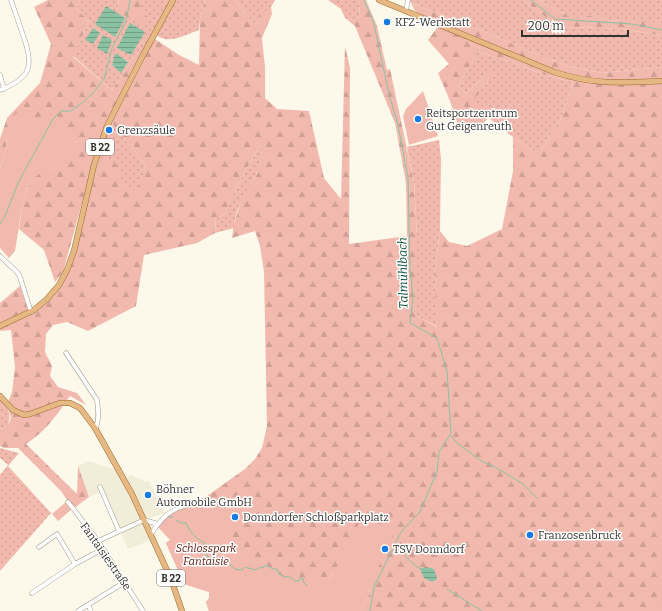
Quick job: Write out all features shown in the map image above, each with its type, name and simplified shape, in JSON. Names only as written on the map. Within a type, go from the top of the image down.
[{"type":"main road","name":"B 22","points":[[0,326],[31,312],[47,299],[59,285],[67,270],[74,250],[94,165],[107,126],[173,0]]},
{"type":"main road","points":[[379,0],[554,72],[573,78],[614,83],[662,81]]},
{"type":"main road","name":"B 22","points":[[0,396],[13,410],[24,415],[56,403],[70,403],[80,408],[95,428],[124,478],[171,579],[182,611]]},
{"type":"street","points":[[0,75],[2,89],[15,84],[22,78],[28,70],[30,64],[29,51],[11,0]]},
{"type":"street","points":[[406,11],[408,0]]},
{"type":"street","points":[[0,256],[17,272],[20,277],[31,312]]},
{"type":"street","points":[[66,353],[97,400],[98,424],[95,428]]},
{"type":"street","points":[[100,487],[119,531]]},
{"type":"street","points":[[151,534],[158,524],[173,510],[182,505],[205,500]]},
{"type":"street","name":"Fantaisiestraße","points":[[68,502],[98,542],[144,611]]},
{"type":"street","points":[[98,542],[144,520],[158,524]]},
{"type":"street","points":[[40,547],[57,534],[75,564]]},
{"type":"street","points":[[32,593],[75,564],[103,550]]},
{"type":"street","points":[[78,611],[125,582]]},
{"type":"street","points":[[88,605],[91,611]]},
{"type":"shaded area","points":[[106,6],[125,18],[115,37],[95,24]]},
{"type":"shaded area","points":[[130,23],[145,32],[131,55],[117,48]]},
{"type":"shaded area","points":[[93,28],[100,33],[93,44],[85,40]]},
{"type":"shaded area","points":[[103,35],[112,40],[107,54],[97,48]]},
{"type":"shaded area","points":[[115,54],[128,62],[121,73],[112,65]]},
{"type":"shaded area","points":[[88,461],[119,471],[151,540],[128,549],[102,491],[89,497],[78,466]]},
{"type":"shaded area","points":[[131,475],[146,482],[148,480],[165,513],[147,519],[127,477]]},
{"type":"shaded area","points":[[426,567],[434,569],[437,579],[432,582],[424,578],[420,569]]},
{"type":"green space","points":[[48,0],[80,0],[77,10],[89,21],[73,57],[112,90],[136,53],[140,55],[106,124],[94,159],[63,272],[55,282],[44,250],[19,229],[23,201],[31,180],[38,174],[53,169],[77,142],[39,128],[7,134],[6,151],[0,168],[0,139],[7,118],[40,83],[51,44],[34,7]]},
{"type":"green space","points":[[80,0],[119,0],[116,11],[137,0],[170,0],[140,55],[136,53],[112,90],[73,56],[89,21],[77,10]],"holes":[[[116,54],[128,62],[121,72],[112,65]]]},
{"type":"green space","points":[[119,0],[137,0],[148,18],[145,26],[116,11]]},
{"type":"green space","points":[[175,0],[205,0],[199,30],[177,38],[165,39],[156,34]]},
{"type":"green space","points":[[205,0],[235,0],[254,24],[260,14],[271,7],[272,14],[262,38],[265,67],[265,98],[277,109],[309,111],[324,178],[341,199],[345,46],[350,68],[349,244],[407,236],[406,183],[395,123],[355,26],[345,18],[350,20],[360,17],[359,0],[366,0],[377,26],[387,70],[390,69],[414,182],[417,236],[417,316],[437,327],[435,272],[440,231],[449,242],[467,246],[502,229],[513,171],[513,137],[532,150],[541,150],[562,117],[573,82],[547,76],[511,62],[478,52],[458,86],[466,93],[492,71],[486,84],[473,100],[492,114],[478,129],[460,131],[450,101],[438,73],[449,64],[428,40],[440,24],[415,11],[411,3],[474,27],[548,59],[569,66],[602,73],[662,67],[662,611],[361,611],[368,597],[370,587],[333,573],[329,581],[309,581],[302,593],[209,611],[206,602],[209,598],[209,592],[184,584],[177,586],[173,575],[178,570],[166,543],[170,540],[173,510],[207,496],[245,469],[255,459],[262,448],[267,426],[264,272],[260,246],[255,231],[232,238],[234,223],[242,199],[257,174],[263,151],[260,145],[230,199],[225,214],[216,218],[215,233],[197,243],[144,255],[136,306],[88,331],[67,322],[53,325],[46,334],[45,352],[52,366],[50,376],[58,387],[77,393],[86,405],[70,396],[45,428],[26,444],[77,494],[78,466],[89,497],[73,509],[61,491],[18,448],[4,448],[0,446],[0,429],[7,427],[11,418],[7,405],[12,392],[15,367],[11,330],[0,331],[0,303],[20,286],[28,310],[33,314],[58,290],[74,256],[99,158],[106,158],[119,166],[122,185],[137,191],[146,166],[111,122],[140,63],[155,39],[179,55],[199,65],[200,19]]},
{"type":"green space","points":[[235,0],[275,0],[271,7],[254,24]]},
{"type":"green space","points":[[328,0],[359,0],[360,17],[350,20],[345,18],[341,9]]},
{"type":"green space","points":[[410,0],[523,0],[559,27],[629,30],[658,35],[662,37],[662,67],[602,73],[569,66],[548,59],[474,27],[411,3]]},
{"type":"green space","points":[[523,0],[539,0],[572,18],[582,18],[595,14],[606,20],[662,23],[662,37],[629,30],[559,27]]},
{"type":"green space","points":[[539,0],[662,0],[662,23],[606,20],[595,14],[582,19],[572,18]]},
{"type":"green space","points":[[478,52],[511,62],[547,76],[573,82],[562,117],[541,150],[532,150],[513,137],[490,119],[491,114],[472,100],[486,84],[491,72],[466,93],[458,86]]},
{"type":"green space","name":"Reitsportzentrum Gut Geigenreuth","points":[[423,91],[438,136],[409,145],[403,116],[406,109]]},
{"type":"green space","points":[[18,112],[39,128],[56,114],[77,143],[53,169],[38,175],[31,180],[23,201],[15,251],[9,258],[0,248],[0,168],[6,151],[10,120]]},
{"type":"green space","points":[[111,122],[146,166],[137,192],[122,185],[99,158]]},
{"type":"green space","points":[[439,140],[441,158],[440,231],[435,272],[438,327],[417,316],[417,236],[414,182],[407,147]]},
{"type":"green space","points":[[260,145],[263,151],[258,169],[236,214],[234,228],[215,233],[216,218],[225,214],[230,199]]},
{"type":"green space","points":[[0,398],[9,411],[9,418],[7,427],[0,429]]},
{"type":"green space","points":[[0,448],[19,453],[8,466],[51,513],[0,571],[0,475],[8,465],[0,458]]},
{"type":"green space","name":"Schlosspark Fantaisie","points":[[216,500],[220,511],[227,518],[238,553],[240,552],[242,560],[245,562],[249,560],[249,568],[255,570],[261,567],[263,568],[265,565],[275,569],[279,574],[285,577],[289,576],[295,581],[299,581],[300,578],[303,578],[302,591],[309,581],[329,581],[363,516],[394,531],[361,611],[209,611],[206,602],[209,598],[209,592],[184,584],[177,586],[173,575],[178,570],[166,543],[170,540],[157,526],[169,512],[204,501]]},
{"type":"green space","points":[[66,502],[72,509],[58,521],[52,514]]},
{"type":"waterway","points":[[0,224],[5,216],[19,181],[53,119],[61,111],[71,111],[82,103],[93,93],[104,79],[112,48],[126,21],[130,0]]},
{"type":"waterway","name":"Talmühlbach","points":[[364,0],[373,20],[389,94],[398,125],[408,178],[410,268],[413,297],[410,323],[437,338],[447,371],[451,433],[439,452],[437,471],[420,512],[401,532],[374,587],[370,611]]},
{"type":"waterway","points":[[531,0],[555,19],[632,24],[662,30]]},
{"type":"waterway","points":[[451,436],[457,443],[481,461],[495,467],[523,484],[538,499]]},
{"type":"waterway","points":[[168,517],[173,517]]},
{"type":"waterway","points":[[176,520],[181,523],[186,523],[194,535],[205,543],[207,556],[210,558]]},
{"type":"waterway","points":[[396,543],[407,558],[421,569]]},
{"type":"waterway","points":[[212,559],[222,563],[227,562],[235,569],[242,570],[243,568]]},
{"type":"waterway","points":[[245,567],[255,570],[267,566],[278,570],[279,574],[285,577],[289,576],[295,581],[299,581],[300,578],[303,578],[303,581],[307,586]]},
{"type":"waterway","points":[[447,589],[482,611]]},
{"type":"place","name":"KFZ-Werkstatt","points":[[387,22]]},
{"type":"place","name":"Reitsportzentrum Gut Geigenreuth","points":[[418,119]]},
{"type":"place","name":"Grenzsäule","points":[[109,130]]},
{"type":"place","name":"Böhner Automobile GmbH","points":[[148,495]]},
{"type":"place","name":"Donndorfer Schloßparkplatz","points":[[235,517]]},
{"type":"place","name":"Franzosenbruck","points":[[530,535]]},
{"type":"place","name":"TSV Donndorf","points":[[385,549]]}]
